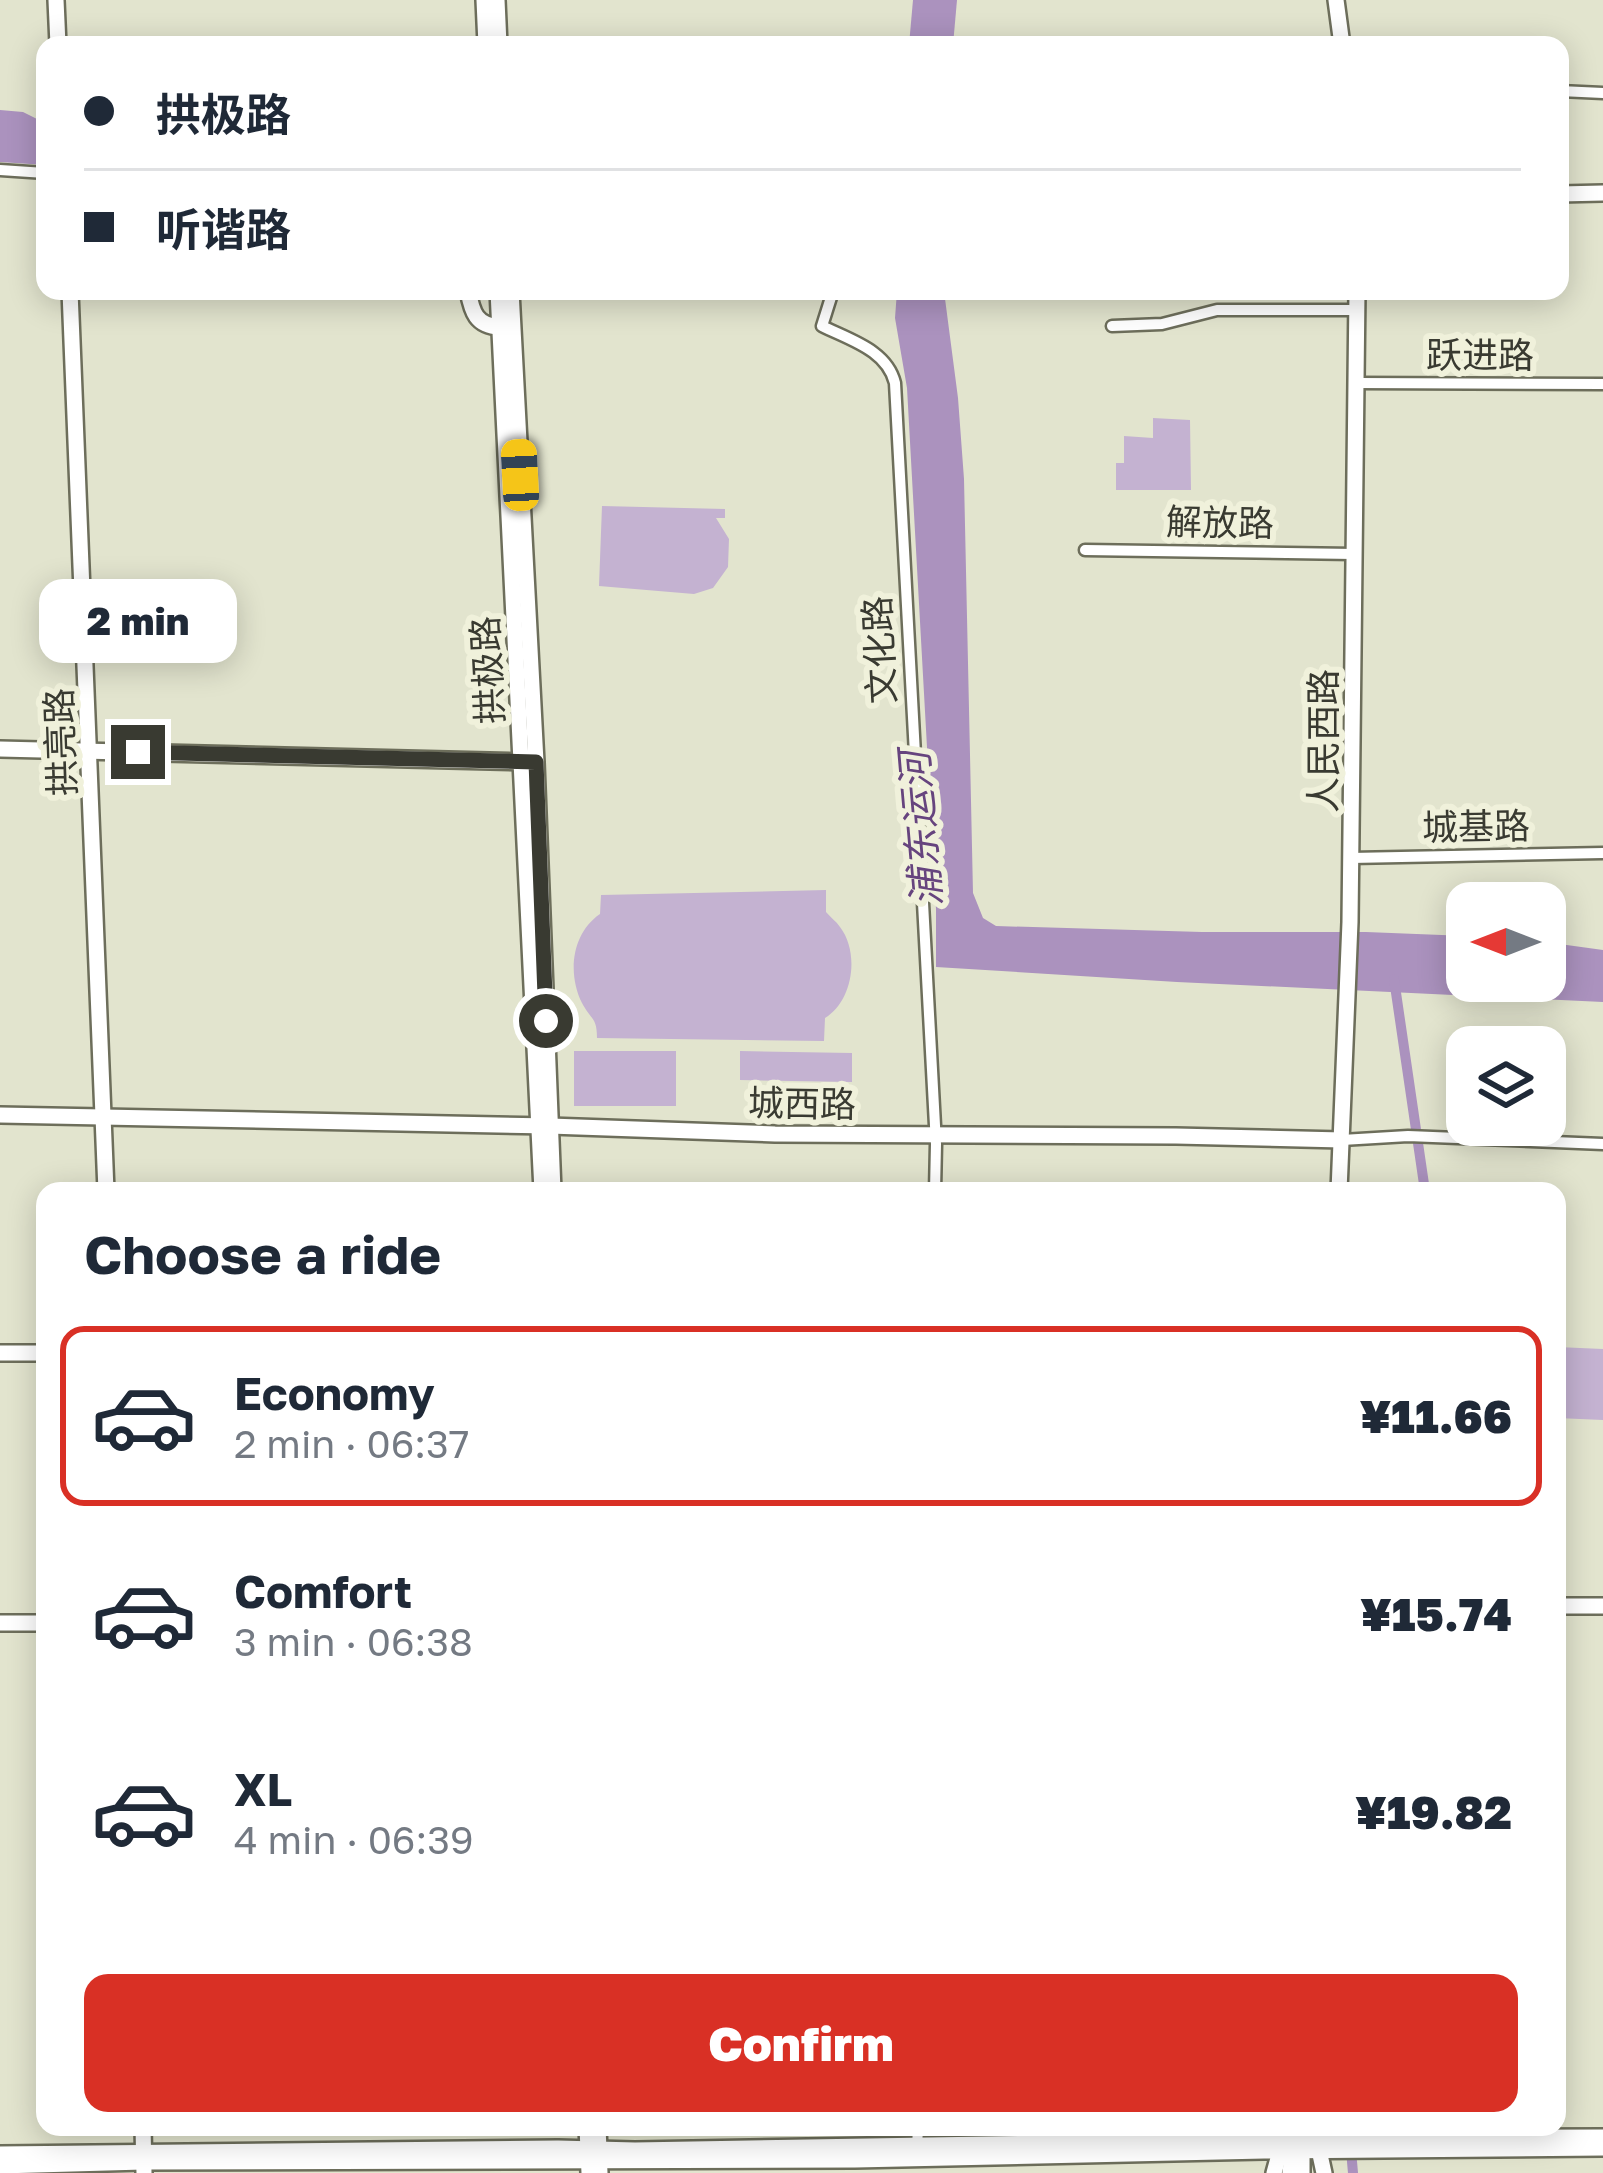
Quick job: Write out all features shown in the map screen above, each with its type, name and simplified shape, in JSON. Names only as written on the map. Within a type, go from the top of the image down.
[{"type":"street","points":[[56,0],[58,36]]},
{"type":"street","points":[[484,0],[486,36]]},
{"type":"street","points":[[496,0],[498,36]]},
{"type":"street","points":[[1336,0],[1341,36]]},
{"type":"street","points":[[1569,91],[1603,93]]},
{"type":"street","points":[[0,170],[36,172]]},
{"type":"street","points":[[1569,194],[1603,193]]},
{"type":"street","name":"拱亮路","points":[[70,300],[106,1182]]},
{"type":"street","points":[[471,300],[477,319],[500,327]]},
{"type":"street","name":"拱极路","points":[[498,300],[528,762]]},
{"type":"street","name":"拱极路","points":[[511,300],[544,1126],[542,1182]]},
{"type":"street","name":"文化路","points":[[830,300],[822,326],[877,353],[888,364],[895,383],[935,1182]]},
{"type":"street","name":"人民西路","points":[[1340,1182],[1350,922],[1357,300]]},
{"type":"street","points":[[1112,326],[1162,324],[1217,310],[1357,310]]},
{"type":"street","name":"跃进路","points":[[1357,383],[1603,384]]},
{"type":"street","name":"解放路","points":[[1085,550],[1354,554]]},
{"type":"street","points":[[0,749],[528,762]]},
{"type":"street","name":"城基路","points":[[1351,858],[1603,854]]},
{"type":"street","name":"城西路","points":[[0,1115],[775,1134],[1342,1140],[1408,1136],[1603,1144]]},
{"type":"street","name":"拱极路","points":[[544,1126],[553,1182]]},
{"type":"street","points":[[0,1353],[36,1353]]},
{"type":"street","points":[[1566,1606],[1603,1606]]},
{"type":"street","points":[[0,1623],[36,1623]]},
{"type":"street","points":[[917,2136],[917,2151]]},
{"type":"street","points":[[1363,2144],[1603,2137]]},
{"type":"street","points":[[0,2166],[594,2161],[1344,2144],[1603,2149]]},
{"type":"street","points":[[1274,2173],[1297,2145],[1344,2144]]},
{"type":"street","points":[[1290,2173],[1297,2145]]},
{"type":"street","points":[[1297,2145],[1302,2173]]},
{"type":"street","points":[[1297,2145],[1324,2173]]},
{"type":"street","points":[[0,2155],[144,2162]]},
{"type":"shaded area","points":[[913,0],[957,0],[954,36],[910,36]]},
{"type":"shaded area","points":[[0,110],[36,118],[36,164],[0,162]]},
{"type":"shaded area","points":[[896,300],[945,300],[964,479],[973,893],[983,918],[996,926],[1446,935],[1446,995],[936,967],[907,388]]},
{"type":"shaded area","points":[[1153,418],[1190,420],[1191,490],[1116,490],[1116,463],[1124,463],[1124,436],[1153,438]]},
{"type":"shaded area","points":[[602,506],[725,509],[725,518],[716,518],[729,539],[728,567],[713,588],[694,594],[599,586]]},
{"type":"shaded area","points":[[826,890],[826,912],[846,938],[851,963],[842,1000],[825,1018],[824,1041],[597,1038],[595,1022],[577,991],[574,967],[583,932],[600,914],[601,895]]},
{"type":"shaded area","points":[[1566,945],[1603,950],[1603,1002],[1566,1000]]},
{"type":"shaded area","points":[[574,1051],[676,1051],[676,1106],[574,1106]]},
{"type":"shaded area","points":[[740,1051],[852,1053],[852,1082],[740,1080]]},
{"type":"shaded area","points":[[1566,1347],[1603,1349],[1603,1420],[1566,1418]]},
{"type":"waterway","points":[[1394,979],[1424,1182]]},
{"type":"waterway","points":[[1350,2136],[1353,2173]]},
{"type":"route","points":[[138,752],[536,762],[546,1021]]},
{"type":"water label","name":"浦东运河","points":[[920,829]]}]
